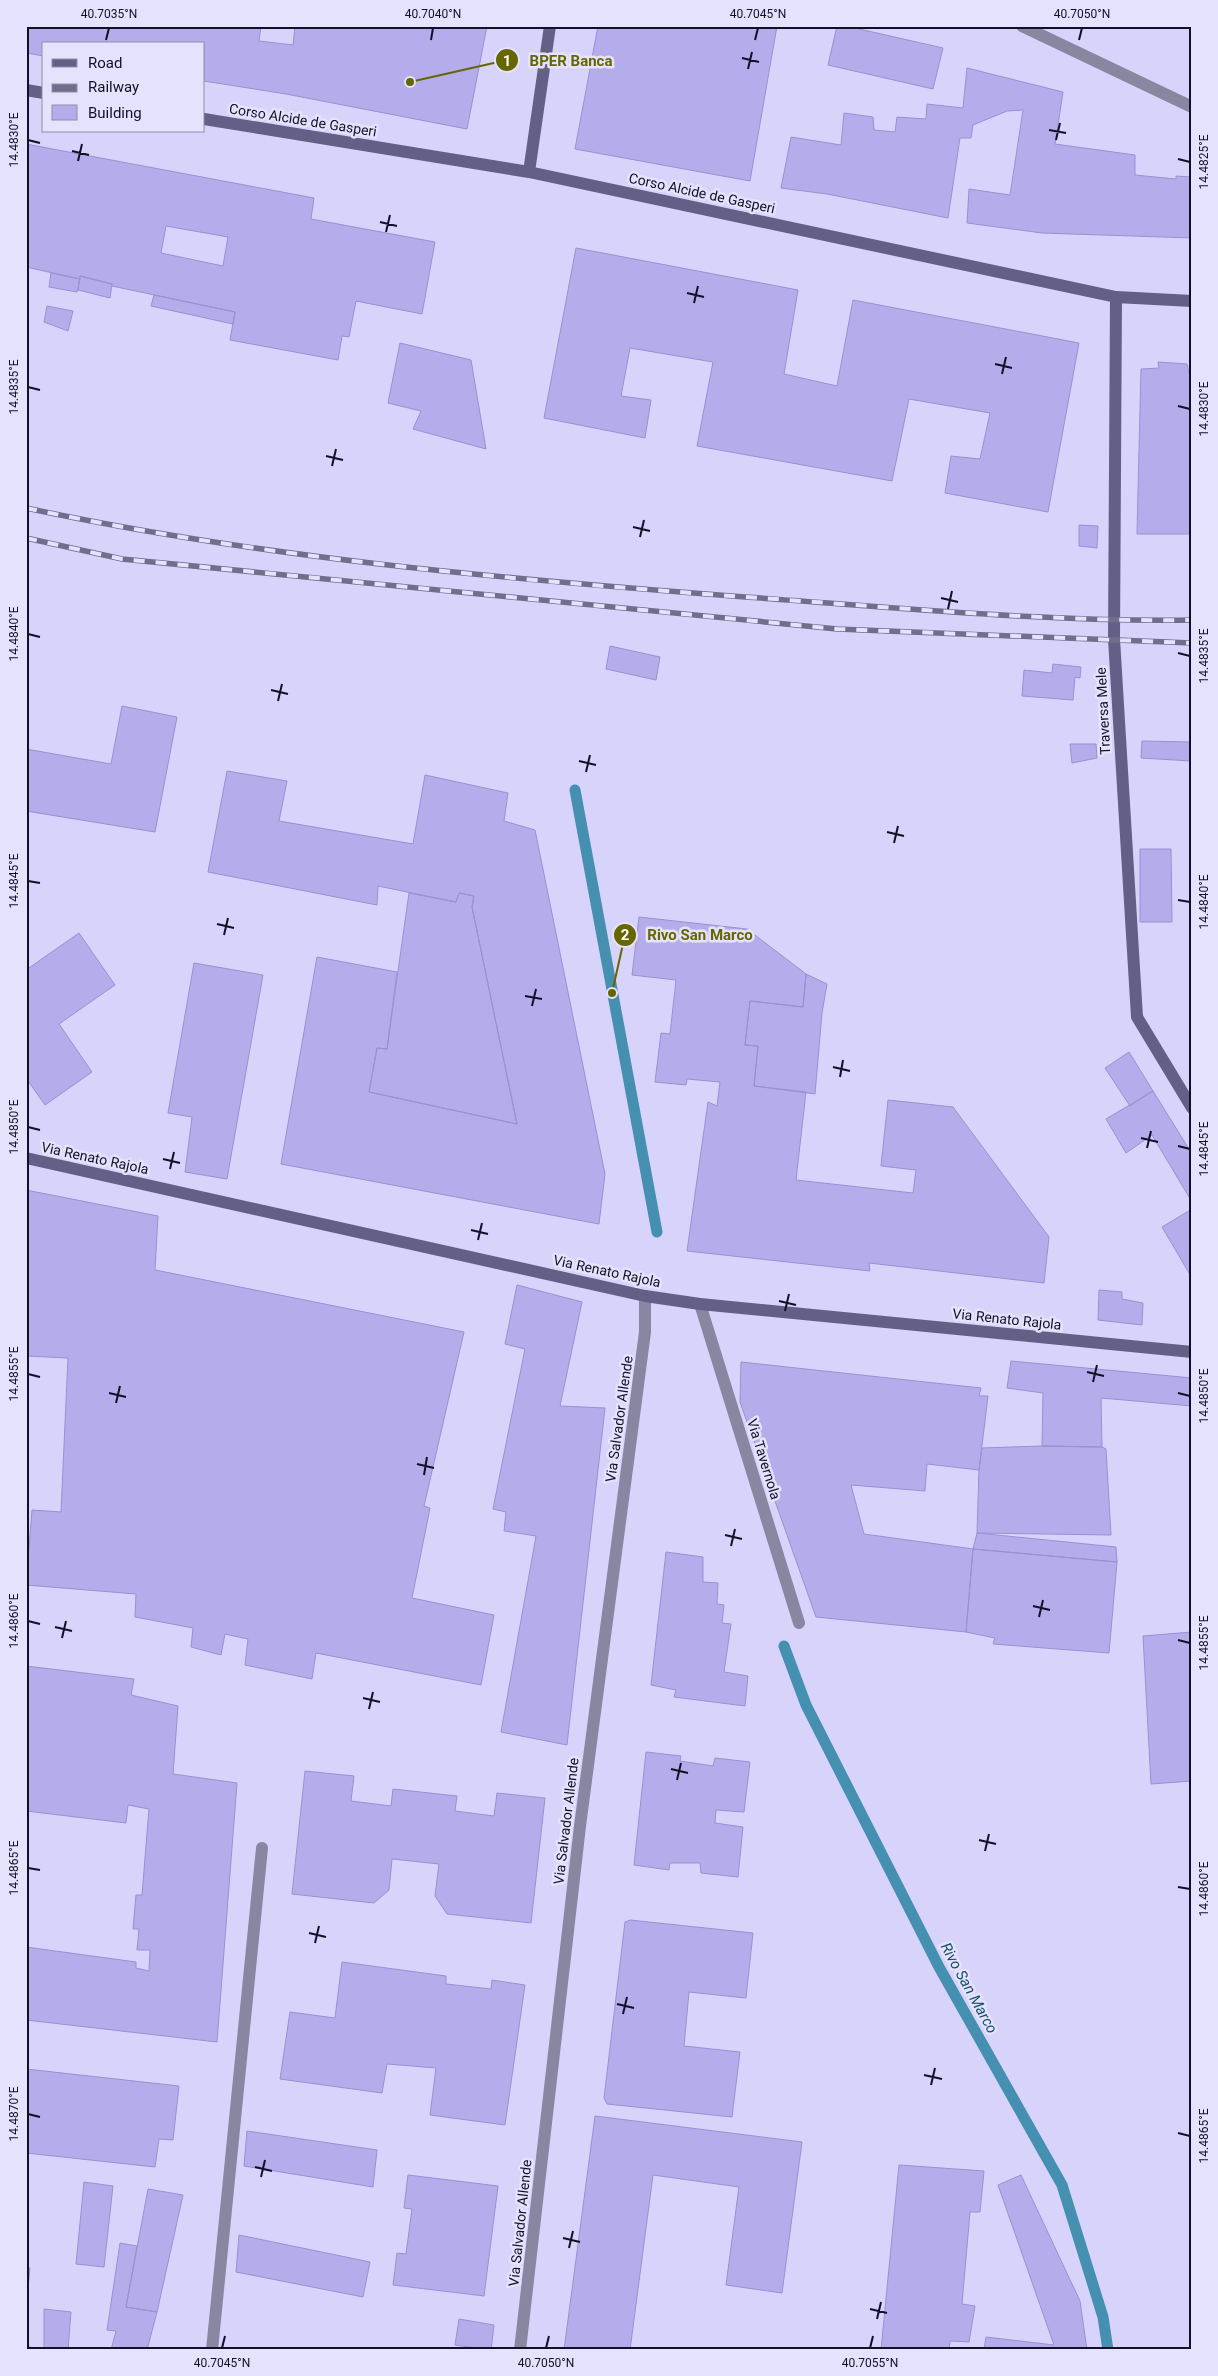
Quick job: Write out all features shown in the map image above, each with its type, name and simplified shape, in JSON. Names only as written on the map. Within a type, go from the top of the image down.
[{"type":"street","points":[[529,172],[550,26]]},
{"type":"street","points":[[1022,26],[1192,107]]},
{"type":"street","points":[[26,90],[42,93]]},
{"type":"street","name":"Corso Alcide de Gasperi","points":[[205,119],[529,172],[1116,296],[1192,301]]},
{"type":"street","name":"Traversa Mele","points":[[1116,296],[1114,639],[1137,1017],[1192,1108]]},
{"type":"street","name":"Via Renato Rajola","points":[[26,1158],[645,1296],[700,1304],[1192,1352]]},
{"type":"street","name":"Via Salvador Allende","points":[[520,2350],[580,1826],[645,1332],[645,1296]]},
{"type":"street","name":"Via Tavernola","points":[[700,1304],[799,1623]]},
{"type":"street","points":[[212,2350],[262,1848]]},
{"type":"building","points":[[26,26],[261,26],[259,41],[293,45],[295,26],[487,26],[467,129],[286,94],[205,81],[205,42],[42,42],[42,56],[26,53]]},
{"type":"building","points":[[598,26],[777,26],[750,181],[575,149]]},
{"type":"building","points":[[837,26],[846,26],[943,48],[933,89],[828,65]]},
{"type":"building","points":[[967,68],[1063,92],[1055,144],[1135,155],[1135,175],[1176,179],[1176,176],[1192,177],[1192,238],[1042,233],[967,223],[969,189],[1010,195],[1023,110],[1007,111],[973,125],[971,138],[960,138],[948,218],[827,194],[781,188],[791,137],[841,145],[844,113],[873,117],[874,130],[895,132],[897,117],[926,119],[927,104],[963,108]]},
{"type":"building","points":[[26,144],[314,198],[311,219],[435,242],[422,314],[356,301],[349,337],[342,336],[338,360],[230,340],[235,312],[112,286],[112,284],[80,276],[80,279],[26,267]],"holes":[[[166,226],[228,237],[223,266],[161,253]]]},
{"type":"building","points":[[576,248],[798,290],[784,374],[837,386],[853,300],[1079,343],[1048,512],[945,493],[951,456],[980,459],[990,413],[909,399],[892,481],[697,446],[713,362],[630,348],[621,396],[651,400],[645,438],[544,418]]},
{"type":"building","points":[[51,273],[80,279],[77,292],[49,287]]},
{"type":"building","points":[[80,276],[112,284],[110,298],[78,290]]},
{"type":"building","points":[[154,295],[235,312],[233,324],[151,306]]},
{"type":"building","points":[[47,306],[73,311],[68,331],[44,322]]},
{"type":"building","points":[[400,343],[471,360],[486,449],[413,429],[421,411],[388,403]]},
{"type":"building","points":[[1158,362],[1187,364],[1192,385],[1192,534],[1137,534],[1141,369],[1159,368]]},
{"type":"building","points":[[1079,525],[1098,526],[1097,548],[1079,546]]},
{"type":"building","points":[[610,646],[660,657],[656,680],[606,669]]},
{"type":"building","points":[[1053,664],[1081,667],[1080,678],[1075,677],[1073,700],[1022,696],[1024,670],[1052,673]]},
{"type":"building","points":[[122,706],[177,717],[155,832],[26,811],[26,749],[111,764]]},
{"type":"building","points":[[1142,741],[1191,742],[1191,761],[1141,758]]},
{"type":"building","points":[[1070,744],[1096,744],[1097,758],[1072,763]]},
{"type":"building","points":[[227,771],[287,781],[279,821],[413,844],[425,775],[508,793],[504,821],[535,830],[605,1174],[599,1224],[281,1164],[317,957],[397,972],[387,1049],[377,1048],[369,1092],[517,1124],[472,907],[474,896],[459,893],[456,902],[378,886],[377,905],[208,872]]},
{"type":"building","points":[[1140,849],[1171,849],[1172,922],[1140,922]]},
{"type":"building","points":[[409,893],[456,902],[459,893],[474,896],[472,907],[517,1124],[369,1092],[377,1048],[387,1049]]},
{"type":"building","points":[[639,917],[747,929],[806,974],[803,1007],[750,1001],[745,1045],[758,1046],[754,1086],[806,1092],[796,1180],[913,1193],[916,1170],[881,1166],[888,1100],[953,1107],[1049,1237],[1044,1283],[869,1263],[870,1271],[687,1251],[708,1102],[717,1106],[720,1082],[687,1079],[686,1085],[655,1082],[661,1033],[670,1034],[676,980],[632,975]]},
{"type":"building","points":[[79,933],[115,985],[59,1024],[92,1072],[45,1105],[26,1078],[26,970]]},
{"type":"building","points":[[194,963],[263,975],[227,1179],[185,1172],[192,1117],[168,1113]]},
{"type":"building","points":[[806,974],[827,984],[822,1013],[815,1094],[754,1086],[758,1046],[745,1045],[750,1001],[803,1007]]},
{"type":"building","points":[[1129,1052],[1153,1091],[1130,1106],[1105,1068]]},
{"type":"building","points":[[1153,1091],[1192,1154],[1192,1202],[1152,1135],[1126,1153],[1106,1119]]},
{"type":"building","points":[[26,1190],[158,1216],[155,1270],[464,1332],[424,1506],[430,1508],[412,1598],[494,1615],[481,1685],[316,1653],[312,1679],[245,1665],[248,1639],[225,1634],[221,1655],[191,1647],[193,1628],[135,1617],[136,1594],[26,1585],[32,1510],[61,1512],[68,1358],[26,1356]]},
{"type":"building","points":[[1192,1209],[1192,1278],[1162,1227]]},
{"type":"building","points":[[517,1285],[582,1302],[560,1406],[605,1408],[567,1745],[501,1732],[536,1536],[504,1531],[506,1512],[493,1509],[525,1349],[505,1344]]},
{"type":"building","points":[[1099,1290],[1122,1292],[1122,1299],[1143,1303],[1142,1325],[1098,1320]]},
{"type":"building","points":[[1011,1361],[1192,1378],[1192,1406],[1101,1398],[1102,1447],[1042,1446],[1043,1393],[1007,1388]]},
{"type":"building","points":[[741,1362],[981,1388],[979,1396],[988,1396],[979,1470],[927,1464],[925,1491],[851,1485],[864,1534],[973,1549],[966,1632],[816,1617],[740,1402]]},
{"type":"building","points":[[1102,1447],[1106,1449],[1111,1535],[977,1533],[979,1470],[982,1448]]},
{"type":"building","points":[[977,1533],[1116,1547],[1117,1562],[973,1549]]},
{"type":"building","points":[[973,1549],[1117,1562],[1109,1653],[993,1644],[995,1638],[966,1632]]},
{"type":"building","points":[[666,1552],[703,1557],[703,1582],[718,1583],[717,1604],[724,1605],[722,1623],[731,1624],[724,1672],[748,1676],[745,1706],[674,1697],[676,1690],[651,1685]]},
{"type":"building","points":[[1192,1632],[1192,1781],[1151,1784],[1143,1636]]},
{"type":"building","points":[[26,1666],[134,1679],[131,1695],[178,1706],[173,1774],[237,1783],[217,2042],[26,2020],[26,1947],[136,1962],[136,1968],[149,1971],[150,1950],[137,1950],[139,1929],[133,1929],[136,1895],[142,1895],[149,1809],[128,1805],[126,1823],[26,1811]]},
{"type":"building","points":[[646,1752],[681,1756],[680,1761],[713,1766],[715,1758],[750,1762],[744,1812],[716,1810],[715,1823],[743,1827],[738,1877],[701,1873],[700,1863],[670,1863],[669,1870],[634,1865]]},
{"type":"building","points":[[305,1771],[354,1776],[351,1801],[391,1806],[393,1789],[457,1796],[455,1811],[494,1816],[497,1793],[545,1798],[531,1923],[447,1914],[435,1896],[439,1864],[392,1859],[389,1890],[374,1903],[292,1894]]},
{"type":"building","points":[[630,1920],[753,1933],[746,1998],[689,1992],[684,2046],[740,2052],[732,2117],[607,2104],[604,2098],[625,1922]]},
{"type":"building","points":[[342,1962],[446,1976],[446,1984],[491,1989],[492,1980],[525,1985],[505,2125],[430,2115],[436,2068],[387,2064],[382,2093],[280,2079],[290,2012],[335,2018]]},
{"type":"building","points":[[26,2069],[179,2086],[173,2140],[159,2139],[155,2167],[26,2153]]},
{"type":"building","points":[[595,2116],[802,2142],[782,2293],[726,2285],[739,2187],[653,2175],[630,2350],[564,2350]]},
{"type":"building","points":[[247,2131],[377,2150],[373,2187],[244,2166]]},
{"type":"building","points":[[899,2165],[984,2171],[980,2212],[970,2212],[962,2304],[975,2306],[969,2342],[950,2341],[949,2350],[881,2350]]},
{"type":"building","points":[[408,2175],[498,2186],[484,2296],[393,2285],[397,2253],[406,2254],[412,2209],[404,2208]]},
{"type":"building","points":[[1021,2175],[1080,2301],[1087,2350],[984,2350],[986,2337],[1054,2345],[998,2185]]},
{"type":"building","points":[[84,2182],[113,2186],[104,2267],[76,2264]]},
{"type":"building","points":[[148,2189],[183,2195],[157,2312],[126,2307]]},
{"type":"building","points":[[239,2235],[370,2262],[363,2297],[236,2272]]},
{"type":"building","points":[[120,2243],[137,2246],[126,2307],[157,2312],[147,2350],[111,2350],[116,2331],[107,2330]]},
{"type":"building","points":[[26,2268],[30,2268],[26,2309]]},
{"type":"building","points":[[44,2309],[71,2312],[68,2350],[44,2350]]},
{"type":"building","points":[[459,2319],[494,2325],[491,2350],[455,2345]]},
{"type":"building","points":[[26,2346],[42,2350],[26,2350]]},
{"type":"waterway","name":"Rivo San Marco","points":[[575,790],[657,1232]]},
{"type":"waterway","name":"Rivo San Marco","points":[[784,1646],[806,1705],[939,1967],[1062,2185],[1103,2317],[1108,2350]]},
{"type":"railway","points":[[26,508],[204,540],[294,553],[564,583],[968,613],[1080,619],[1192,620]]},
{"type":"railway","points":[[26,538],[122,559],[837,629],[1192,643]]},
{"type":"place","name":"BPER Banca","points":[[410,82]]},
{"type":"place","name":"Rivo San Marco","points":[[612,993]]}]
